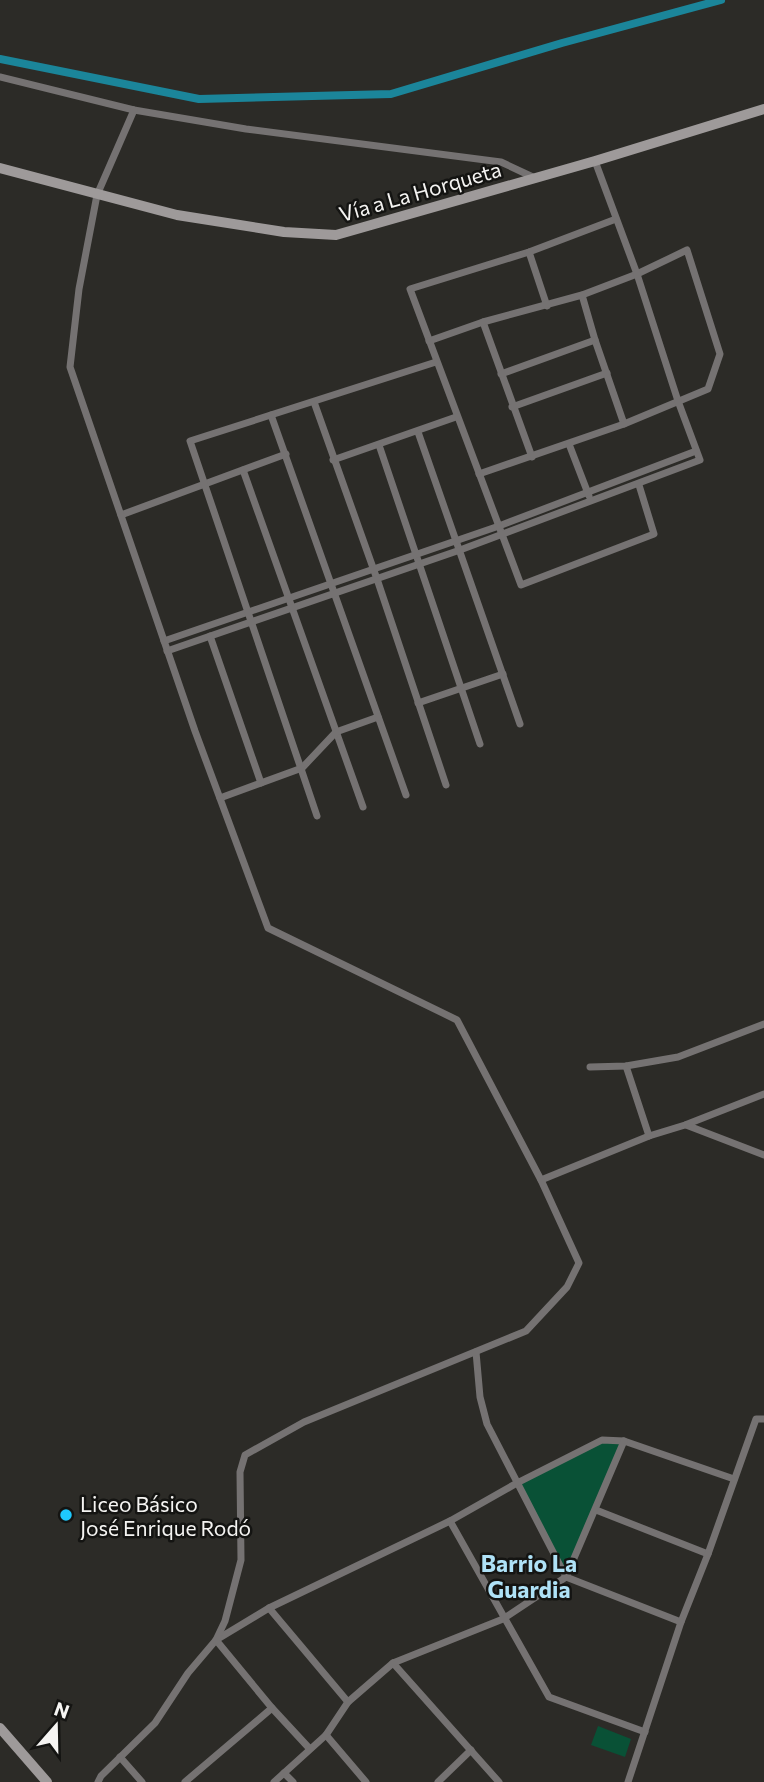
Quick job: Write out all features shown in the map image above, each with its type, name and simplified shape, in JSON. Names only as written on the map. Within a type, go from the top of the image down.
[{"type":"main road","name":"Vía a La Horqueta","points":[[0,168],[177,215],[284,232],[336,235],[595,161],[764,109]]},
{"type":"main road","points":[[0,1728],[47,1782]]},
{"type":"street","points":[[0,77],[134,110],[246,129],[501,162],[535,177]]},
{"type":"street","points":[[98,1782],[155,1723],[188,1673],[216,1640],[225,1621],[241,1560],[240,1472],[245,1455],[304,1422],[526,1331],[567,1287],[579,1263],[541,1180],[457,1020],[268,928],[167,651],[70,367],[79,289],[97,195],[134,110]]},
{"type":"street","points":[[589,497],[639,485],[700,460],[637,274],[595,161]]},
{"type":"street","points":[[616,219],[529,252],[410,289],[521,585],[654,534],[639,485]]},
{"type":"street","points":[[429,341],[482,322],[582,295],[637,274],[687,250],[720,354],[708,389],[624,425],[479,474]]},
{"type":"street","points":[[529,252],[547,306]]},
{"type":"street","points":[[582,295],[624,425]]},
{"type":"street","points":[[482,322],[532,457]]},
{"type":"street","points":[[501,374],[595,340]]},
{"type":"street","points":[[317,816],[190,441],[436,362]]},
{"type":"street","points":[[512,407],[607,373]]},
{"type":"street","points":[[314,402],[446,785]]},
{"type":"street","points":[[271,415],[406,795]]},
{"type":"street","points":[[334,460],[456,417]]},
{"type":"street","points":[[418,432],[520,724]]},
{"type":"street","points":[[569,444],[589,497]]},
{"type":"street","points":[[379,445],[480,744]]},
{"type":"street","points":[[167,651],[460,550],[500,530],[589,497],[696,450]]},
{"type":"street","points":[[121,515],[286,454]]},
{"type":"street","points":[[243,470],[363,807]]},
{"type":"street","points":[[164,641],[457,540],[500,530]]},
{"type":"street","points":[[210,636],[261,783]]},
{"type":"street","points":[[418,703],[503,674]]},
{"type":"street","points":[[220,798],[302,768],[337,732],[378,717]]},
{"type":"street","points":[[590,1067],[626,1066],[693,1053],[764,1024]]},
{"type":"street","points":[[626,1066],[649,1136]]},
{"type":"street","points":[[541,1180],[649,1136],[764,1094]]},
{"type":"street","points":[[685,1125],[764,1155]]},
{"type":"street","points":[[477,1352],[480,1397],[487,1424],[566,1577],[681,1622]]},
{"type":"street","points":[[628,1782],[681,1622],[755,1419],[764,1419]]},
{"type":"street","points":[[216,1640],[269,1608],[450,1521],[601,1440],[624,1441],[734,1479]]},
{"type":"street","points":[[274,1782],[326,1735],[348,1702],[393,1663],[503,1619],[566,1577],[624,1441]]},
{"type":"street","points":[[596,1510],[708,1554]]},
{"type":"street","points":[[450,1521],[549,1697],[645,1732]]},
{"type":"street","points":[[269,1608],[348,1702]]},
{"type":"street","points":[[216,1640],[309,1748]]},
{"type":"street","points":[[393,1663],[499,1782]]},
{"type":"street","points":[[185,1782],[272,1708]]},
{"type":"street","points":[[326,1735],[366,1782]]},
{"type":"street","points":[[438,1782],[471,1749]]},
{"type":"street","points":[[120,1757],[142,1782]]},
{"type":"street","points":[[284,1773],[293,1782]]},
{"type":"green space","points":[[602,1440],[624,1441],[566,1577],[517,1483]]},
{"type":"green space","points":[[598,1726],[631,1739],[625,1757],[591,1745]]},
{"type":"waterway","points":[[0,59],[199,99],[391,94],[562,43],[721,0]]},
{"type":"place","name":"Liceo Básico José Enrique Rodó","points":[[66,1515]]},
{"type":"district","name":"Barrio La Guardia","points":[[529,1576]]}]
